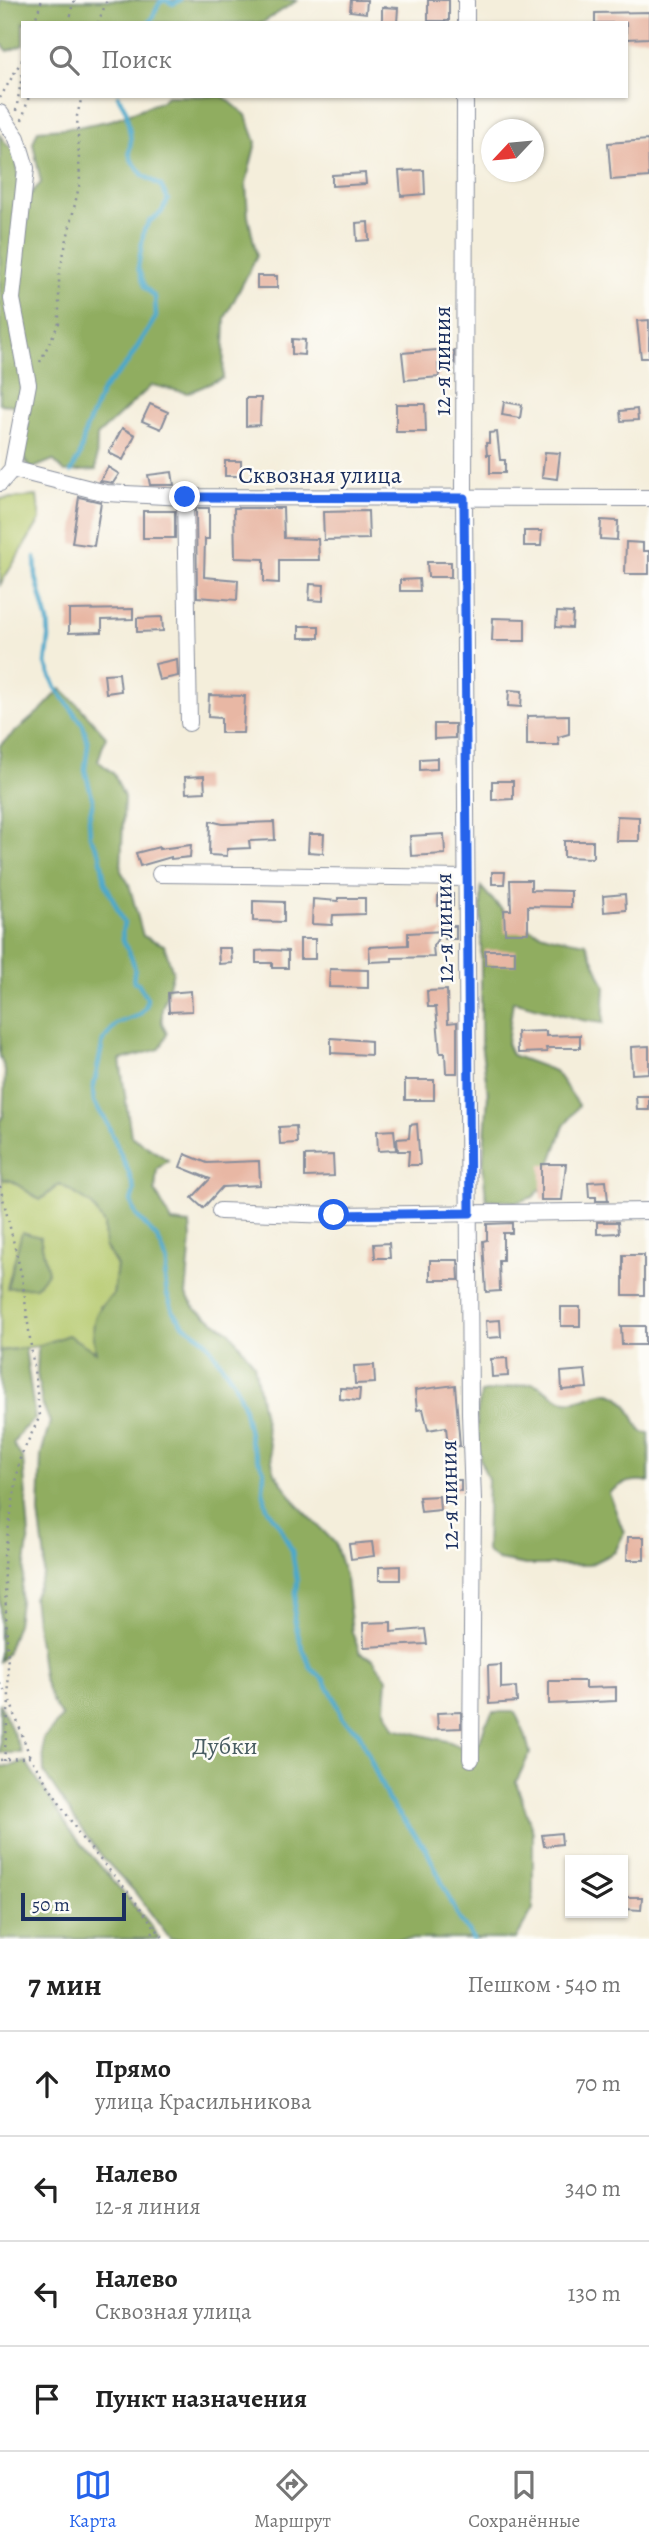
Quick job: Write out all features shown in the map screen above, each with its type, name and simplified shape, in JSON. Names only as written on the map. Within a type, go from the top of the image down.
[{"type":"street","points":[[466,0],[466,21]]},
{"type":"street","name":"12-я линия","points":[[465,98],[466,878],[473,1500],[471,1759]]},
{"type":"street","points":[[0,113],[15,134],[26,168],[12,299],[28,384],[12,469],[0,483]]},
{"type":"street","name":"Сквозная улица","points":[[12,469],[106,493],[185,497],[649,498]]},
{"type":"street","points":[[185,497],[189,723]]},
{"type":"street","points":[[160,874],[466,878]]},
{"type":"street","points":[[220,1211],[334,1215],[649,1211]]},
{"type":"path","points":[[35,21],[42,0]]},
{"type":"path","points":[[70,21],[75,0]]},
{"type":"path","points":[[99,21],[107,0]]},
{"type":"path","points":[[0,99],[21,62]]},
{"type":"path","points":[[15,134],[21,85]]},
{"type":"path","points":[[15,134],[28,98]]},
{"type":"path","points":[[28,384],[59,323],[59,274],[80,182],[78,116],[82,98]]},
{"type":"path","points":[[0,1186],[22,1277],[40,1416],[20,1458],[4,1556],[9,1698],[2,1760],[30,1757]]},
{"type":"path","points":[[0,1683],[9,1698],[30,1757],[83,1840],[164,1939]]},
{"type":"path","points":[[149,1939],[156,1926]]},
{"type":"green space","points":[[0,0],[298,0],[265,21],[21,21],[21,46],[8,51],[0,42]]},
{"type":"green space","points":[[165,98],[225,98],[246,115],[256,142],[246,183],[248,216],[257,256],[225,318],[223,378],[188,393],[152,385],[97,436],[96,470],[65,472],[53,460],[31,469],[22,456],[23,427],[13,405],[0,404],[0,135],[17,153],[19,194],[30,194],[41,183],[33,143],[38,130],[77,127],[112,120]]},
{"type":"green space","points":[[37,496],[40,520],[0,585],[0,499]]},
{"type":"green space","name":"Дубки","points":[[61,689],[106,736],[98,761],[114,774],[124,797],[121,871],[129,884],[143,936],[164,945],[173,972],[162,1009],[162,1023],[167,1034],[160,1049],[120,1060],[131,1136],[168,1160],[157,1169],[155,1191],[172,1222],[190,1224],[186,1295],[196,1309],[230,1332],[254,1364],[274,1472],[297,1504],[335,1543],[346,1579],[352,1632],[360,1653],[373,1659],[387,1679],[385,1708],[394,1728],[450,1742],[463,1748],[480,1742],[485,1725],[493,1712],[515,1712],[530,1753],[516,1782],[533,1832],[533,1909],[516,1939],[170,1939],[134,1891],[82,1830],[44,1773],[43,1739],[62,1717],[53,1703],[43,1677],[33,1598],[43,1576],[45,1559],[39,1513],[41,1455],[50,1422],[42,1403],[37,1374],[38,1346],[68,1335],[96,1352],[94,1320],[100,1307],[113,1295],[117,1266],[105,1246],[104,1224],[91,1204],[60,1184],[40,1200],[12,1181],[2,1179],[0,1171],[0,1122],[3,1116],[5,1071],[0,1056],[0,745]]},
{"type":"green space","points":[[481,887],[505,912],[527,927],[552,936],[586,943],[605,986],[603,1023],[513,1001],[507,1043],[512,1055],[555,1071],[579,1105],[564,1126],[541,1189],[533,1197],[517,1202],[486,1199],[483,1165],[488,1094],[481,1043]]},
{"type":"green space","points":[[2,1179],[12,1181],[40,1200],[60,1184],[91,1204],[104,1224],[105,1246],[117,1266],[113,1296],[100,1306],[97,1353],[68,1335],[38,1346],[0,1351]]},
{"type":"green space","points":[[22,1232],[40,1237],[48,1272],[36,1287],[7,1288]]},
{"type":"green space","points":[[25,1348],[35,1419],[22,1430],[13,1444],[23,1459],[29,1535],[17,1624],[6,1654],[0,1661],[0,1351]]},
{"type":"green space","points":[[533,1383],[562,1400],[578,1400],[602,1393],[617,1396],[625,1403],[642,1432],[649,1433],[649,1482],[628,1482],[609,1493],[624,1533],[615,1552],[589,1565],[526,1565],[498,1560],[486,1551],[488,1479],[480,1460],[477,1433],[481,1393]]},
{"type":"green space","points":[[0,1703],[22,1753],[0,1753]]},
{"type":"green space","points":[[26,1762],[72,1833],[149,1923],[159,1939],[0,1939],[0,1768]]},
{"type":"building","points":[[351,0],[367,0],[366,13],[350,11]]},
{"type":"building","points":[[428,0],[449,0],[449,21],[428,21]]},
{"type":"building","points":[[382,7],[398,8],[397,21],[382,21]]},
{"type":"building","points":[[649,12],[649,38],[628,39],[628,21],[595,21],[595,13]]},
{"type":"building","points":[[648,140],[649,177],[611,180],[608,143]]},
{"type":"building","points":[[424,170],[425,194],[401,196],[399,171]]},
{"type":"building","points":[[365,173],[366,184],[332,186],[332,175]]},
{"type":"building","points":[[368,222],[369,240],[357,241],[356,223]]},
{"type":"building","points":[[257,276],[277,276],[277,288],[257,288]]},
{"type":"building","points":[[649,320],[649,358],[641,358],[637,321]]},
{"type":"building","points":[[292,339],[305,340],[304,355],[292,354]]},
{"type":"building","points":[[454,351],[454,363],[438,364],[439,377],[405,380],[402,353]]},
{"type":"building","points":[[246,398],[261,398],[260,425],[246,426]]},
{"type":"building","points":[[504,402],[522,405],[520,418],[502,415]]},
{"type":"building","points":[[150,404],[168,412],[161,429],[142,421]]},
{"type":"building","points":[[396,404],[425,404],[426,432],[396,432]]},
{"type":"building","points":[[637,409],[638,420],[621,421],[620,411]]},
{"type":"building","points":[[122,428],[135,435],[123,460],[109,453]]},
{"type":"building","points":[[497,432],[500,460],[505,460],[505,473],[490,473],[490,455],[487,455],[486,443],[489,443],[489,433]]},
{"type":"building","points":[[545,452],[560,453],[557,479],[542,477]]},
{"type":"building","points":[[225,461],[241,461],[241,476],[225,476]]},
{"type":"building","points":[[108,467],[119,474],[113,483],[100,481]]},
{"type":"building","points":[[172,472],[174,485],[150,485],[148,475]]},
{"type":"building","points":[[79,497],[101,502],[94,546],[72,543]]},
{"type":"building","points":[[196,508],[209,508],[209,539],[205,539],[204,577],[238,580],[237,600],[197,597]]},
{"type":"building","points":[[234,508],[283,508],[284,538],[318,539],[319,560],[279,560],[279,583],[264,582],[264,559],[235,558]]},
{"type":"building","points":[[143,511],[175,511],[175,538],[143,538]]},
{"type":"building","points":[[368,511],[369,539],[324,540],[323,512]]},
{"type":"building","points":[[601,520],[618,521],[617,540],[600,539]]},
{"type":"building","points":[[524,531],[542,531],[541,546],[524,546]]},
{"type":"building","points":[[626,542],[643,543],[643,551],[649,551],[649,574],[625,574]]},
{"type":"building","points":[[427,562],[451,562],[451,577],[428,577]]},
{"type":"building","points":[[419,579],[420,591],[400,591],[400,580]]},
{"type":"building","points":[[310,584],[324,585],[323,601],[309,600]]},
{"type":"building","points":[[133,609],[133,619],[102,620],[102,632],[69,633],[69,610]]},
{"type":"building","points":[[557,612],[573,613],[572,628],[556,627]]},
{"type":"building","points":[[162,617],[163,631],[137,632],[137,618]]},
{"type":"building","points":[[493,618],[525,619],[525,641],[492,641]]},
{"type":"building","points":[[299,626],[319,626],[319,638],[299,638]]},
{"type":"building","points":[[177,659],[178,676],[159,680],[155,664]]},
{"type":"building","points":[[119,673],[121,691],[106,693],[104,674]]},
{"type":"building","points":[[509,690],[522,691],[521,707],[508,706]]},
{"type":"building","points":[[209,695],[245,696],[243,733],[221,733],[221,718],[208,717]]},
{"type":"building","points":[[569,715],[569,734],[558,737],[559,745],[527,745],[527,716]]},
{"type":"building","points":[[434,724],[455,724],[455,738],[434,739]]},
{"type":"building","points":[[437,758],[437,769],[420,770],[420,759]]},
{"type":"building","points":[[204,776],[205,792],[186,793],[185,777]]},
{"type":"building","points":[[492,781],[513,781],[513,799],[492,800]]},
{"type":"building","points":[[617,816],[639,817],[639,841],[616,841]]},
{"type":"building","points":[[210,821],[223,824],[274,822],[275,840],[249,841],[250,848],[227,849],[227,856],[209,855]]},
{"type":"building","points":[[309,834],[324,834],[323,853],[308,852]]},
{"type":"building","points":[[444,834],[445,854],[411,856],[410,836]]},
{"type":"building","points":[[564,841],[593,841],[593,858],[564,857]]},
{"type":"building","points":[[191,845],[190,857],[171,857],[140,866],[136,853],[159,847]]},
{"type":"building","points":[[492,872],[505,872],[504,884],[492,884]]},
{"type":"building","points":[[510,880],[531,880],[531,890],[571,891],[571,907],[528,906],[528,933],[505,933],[504,910],[511,910]]},
{"type":"building","points":[[453,894],[453,906],[438,906],[438,895]]},
{"type":"building","points":[[625,894],[626,910],[604,912],[603,896]]},
{"type":"building","points":[[338,898],[365,898],[365,914],[333,915],[332,925],[312,924],[313,899],[338,901]]},
{"type":"building","points":[[253,901],[284,902],[284,922],[253,921]]},
{"type":"building","points":[[444,926],[456,926],[456,939],[444,939]]},
{"type":"building","points":[[443,931],[433,946],[434,957],[392,958],[392,961],[370,962],[369,947],[408,945],[408,933]]},
{"type":"building","points":[[300,939],[315,939],[315,959],[300,959]]},
{"type":"building","points":[[218,948],[231,948],[232,963],[219,964]]},
{"type":"building","points":[[485,950],[515,950],[515,965],[485,965]]},
{"type":"building","points":[[256,951],[288,951],[288,968],[272,968],[272,963],[256,963]]},
{"type":"building","points":[[330,969],[368,970],[368,988],[329,987]]},
{"type":"building","points":[[447,990],[448,1023],[457,1022],[457,1073],[446,1073],[445,1053],[440,1053],[436,1007],[428,1007],[427,991]]},
{"type":"building","points":[[191,991],[192,1011],[169,1012],[168,993]]},
{"type":"building","points":[[546,1031],[546,1036],[580,1035],[580,1048],[546,1048],[547,1052],[518,1053],[517,1032]]},
{"type":"building","points":[[331,1038],[371,1041],[371,1055],[331,1053]]},
{"type":"building","points":[[649,1046],[649,1073],[632,1074],[631,1047]]},
{"type":"building","points":[[405,1080],[434,1080],[434,1100],[405,1100]]},
{"type":"building","points":[[636,1096],[649,1096],[649,1110],[637,1110]]},
{"type":"building","points":[[417,1124],[420,1165],[408,1165],[409,1151],[398,1151],[397,1139],[409,1138],[410,1125]]},
{"type":"building","points":[[296,1126],[297,1143],[280,1144],[279,1127]]},
{"type":"building","points":[[394,1130],[396,1150],[378,1151],[377,1131]]},
{"type":"building","points":[[185,1154],[207,1163],[259,1161],[260,1185],[222,1187],[203,1208],[192,1198],[210,1179],[180,1167]]},
{"type":"building","points":[[333,1155],[334,1176],[305,1177],[305,1156]]},
{"type":"building","points":[[541,1164],[566,1164],[562,1200],[541,1200]]},
{"type":"building","points":[[606,1181],[608,1201],[596,1201],[596,1197],[589,1197],[588,1182]]},
{"type":"building","points":[[597,1222],[618,1222],[619,1233],[597,1234]]},
{"type":"building","points":[[512,1223],[512,1233],[503,1233],[503,1261],[499,1261],[500,1291],[486,1292],[483,1241],[487,1240],[487,1224]]},
{"type":"building","points":[[389,1243],[390,1258],[375,1258],[374,1244]]},
{"type":"building","points":[[623,1255],[644,1255],[644,1295],[623,1295]]},
{"type":"building","points":[[430,1260],[458,1260],[459,1280],[430,1280]]},
{"type":"building","points":[[561,1307],[580,1307],[580,1326],[561,1326]]},
{"type":"building","points":[[500,1320],[501,1337],[487,1338],[486,1321]]},
{"type":"building","points":[[621,1326],[645,1326],[645,1345],[622,1345]]},
{"type":"building","points":[[507,1358],[508,1376],[492,1377],[491,1359]]},
{"type":"building","points":[[374,1365],[375,1383],[355,1384],[354,1366]]},
{"type":"building","points":[[585,1370],[587,1388],[562,1390],[561,1372]]},
{"type":"building","points":[[455,1385],[460,1446],[448,1447],[446,1427],[428,1430],[423,1409],[417,1410],[415,1390]]},
{"type":"building","points":[[340,1388],[360,1389],[359,1401],[340,1399]]},
{"type":"building","points":[[444,1480],[461,1480],[461,1491],[444,1490]]},
{"type":"building","points":[[439,1496],[440,1510],[421,1512],[419,1497]]},
{"type":"building","points":[[628,1537],[644,1537],[644,1560],[627,1560]]},
{"type":"building","points":[[372,1542],[374,1556],[351,1559],[349,1544]]},
{"type":"building","points":[[400,1566],[400,1580],[379,1580],[379,1567]]},
{"type":"building","points":[[391,1622],[391,1632],[425,1629],[427,1644],[364,1647],[363,1623]]},
{"type":"building","points":[[501,1665],[501,1688],[516,1687],[517,1702],[489,1704],[488,1666]]},
{"type":"building","points":[[549,1681],[585,1681],[585,1688],[616,1687],[616,1701],[549,1704]]},
{"type":"building","points":[[461,1712],[461,1728],[438,1729],[437,1713]]},
{"type":"building","points":[[561,1833],[562,1844],[544,1846],[542,1835]]},
{"type":"building","points":[[628,1897],[642,1897],[641,1910],[628,1909]]},
{"type":"waterway","points":[[150,21],[160,2],[166,0],[173,4],[180,0]]},
{"type":"waterway","points":[[71,472],[80,455],[85,432],[102,391],[128,362],[156,317],[155,297],[145,287],[138,268],[144,230],[150,221],[161,213],[168,200],[161,186],[143,175],[132,161],[126,110],[119,98]]},
{"type":"waterway","points":[[35,558],[36,577],[48,622],[46,664],[56,688],[83,725],[88,744],[85,770],[93,801],[89,818],[90,836],[100,854],[105,882],[124,923],[122,935],[134,965],[134,982],[138,983],[147,998],[146,1007],[139,1015],[116,1024],[103,1041],[93,1090],[94,1102],[106,1121],[129,1173],[134,1190],[131,1202],[136,1215],[157,1238],[163,1250],[167,1263],[167,1294],[173,1311],[184,1325],[205,1340],[234,1382],[243,1405],[251,1444],[264,1471],[263,1490],[267,1508],[280,1526],[292,1551],[297,1581],[294,1618],[311,1668],[324,1680],[342,1718],[359,1733],[388,1800],[426,1849],[459,1918],[473,1939]]},
{"type":"route","points":[[185,497],[464,498],[470,1213],[334,1215]]}]
